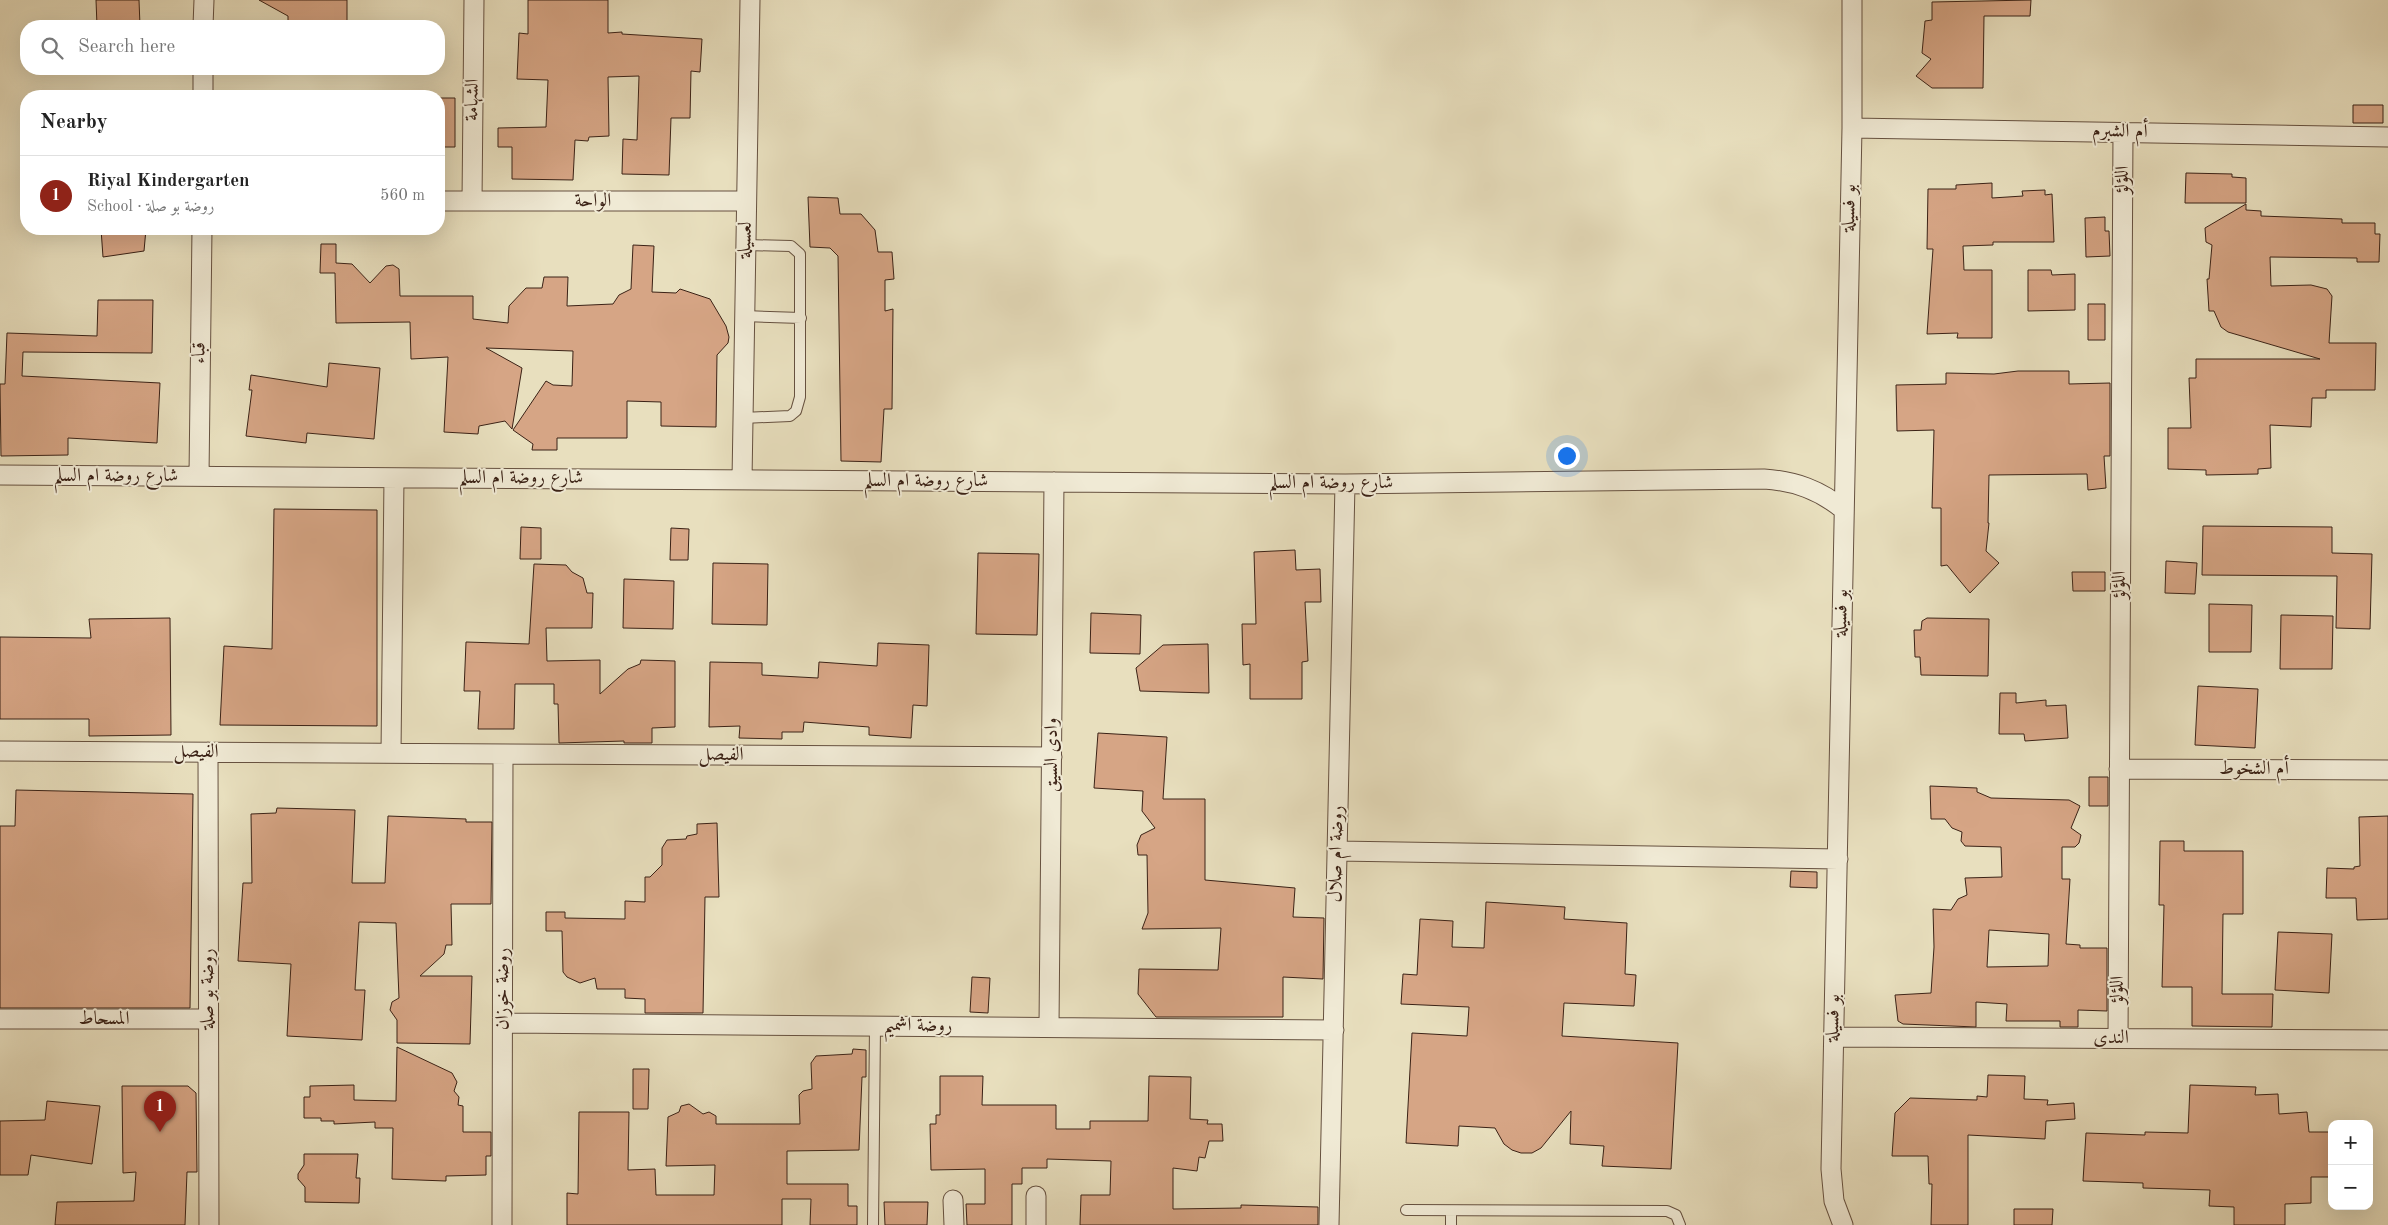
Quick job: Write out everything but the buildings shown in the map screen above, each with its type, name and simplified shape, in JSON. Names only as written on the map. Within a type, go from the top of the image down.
[{"type":"street","points":[[204,0],[204,20]]},
{"type":"street","name":"الشهامة","points":[[472,201],[474,0]]},
{"type":"street","name":"لعسيلة","points":[[742,480],[750,0]]},
{"type":"street","name":"بو فسيلة","points":[[1843,1225],[1834,1201],[1832,1178],[1852,128],[1852,0]]},
{"type":"street","points":[[203,75],[203,90]]},
{"type":"street","name":"أم الشبرم","points":[[1852,128],[2388,137]]},
{"type":"street","name":"اللؤلؤ","points":[[2118,1038],[2123,132]]},
{"type":"street","name":"الواحة","points":[[445,200],[746,202]]},
{"type":"street","name":"قباء","points":[[199,476],[202,235]]},
{"type":"street","name":"شارع روضة ام السلم","points":[[0,475],[1345,484],[1779,480],[1807,487],[1833,501],[1844,510]]},
{"type":"street","points":[[391,753],[394,478]]},
{"type":"street","name":"وادى السيق","points":[[1050,1028],[1054,482]]},
{"type":"street","name":"روضة ام صلال","points":[[1329,1225],[1345,484]]},
{"type":"street","name":"الفيصل","points":[[0,751],[1052,757]]},
{"type":"street","name":"روضة بو صلة","points":[[208,752],[209,1225]]},
{"type":"street","name":"روضة خوزان","points":[[502,1225],[503,754]]},
{"type":"street","name":"أم الشخوط","points":[[2119,768],[2388,770]]},
{"type":"street","points":[[1337,852],[1838,859]]},
{"type":"street","name":"المسحاط","points":[[0,1018],[208,1019]]},
{"type":"street","name":"روضة اشميم","points":[[502,1023],[1334,1030]]},
{"type":"street","name":"الندى","points":[[1834,1037],[2388,1040]]},
{"type":"street","points":[[1036,1196],[1036,1225]]},
{"type":"street","points":[[953,1200],[954,1225]]},
{"type":"lane","points":[[743,418],[782,417],[796,411],[800,397],[801,260],[796,249],[785,246],[746,245]]},
{"type":"lane","points":[[744,316],[801,318]]},
{"type":"lane","points":[[873,1225],[875,1026]]},
{"type":"lane","points":[[1406,1210],[1667,1211],[1676,1215],[1680,1225]]},
{"type":"lane","points":[[1451,1211],[1451,1225]]},
{"type":"place","name":"Riyal Kindergarten","points":[[160,1132]]}]
